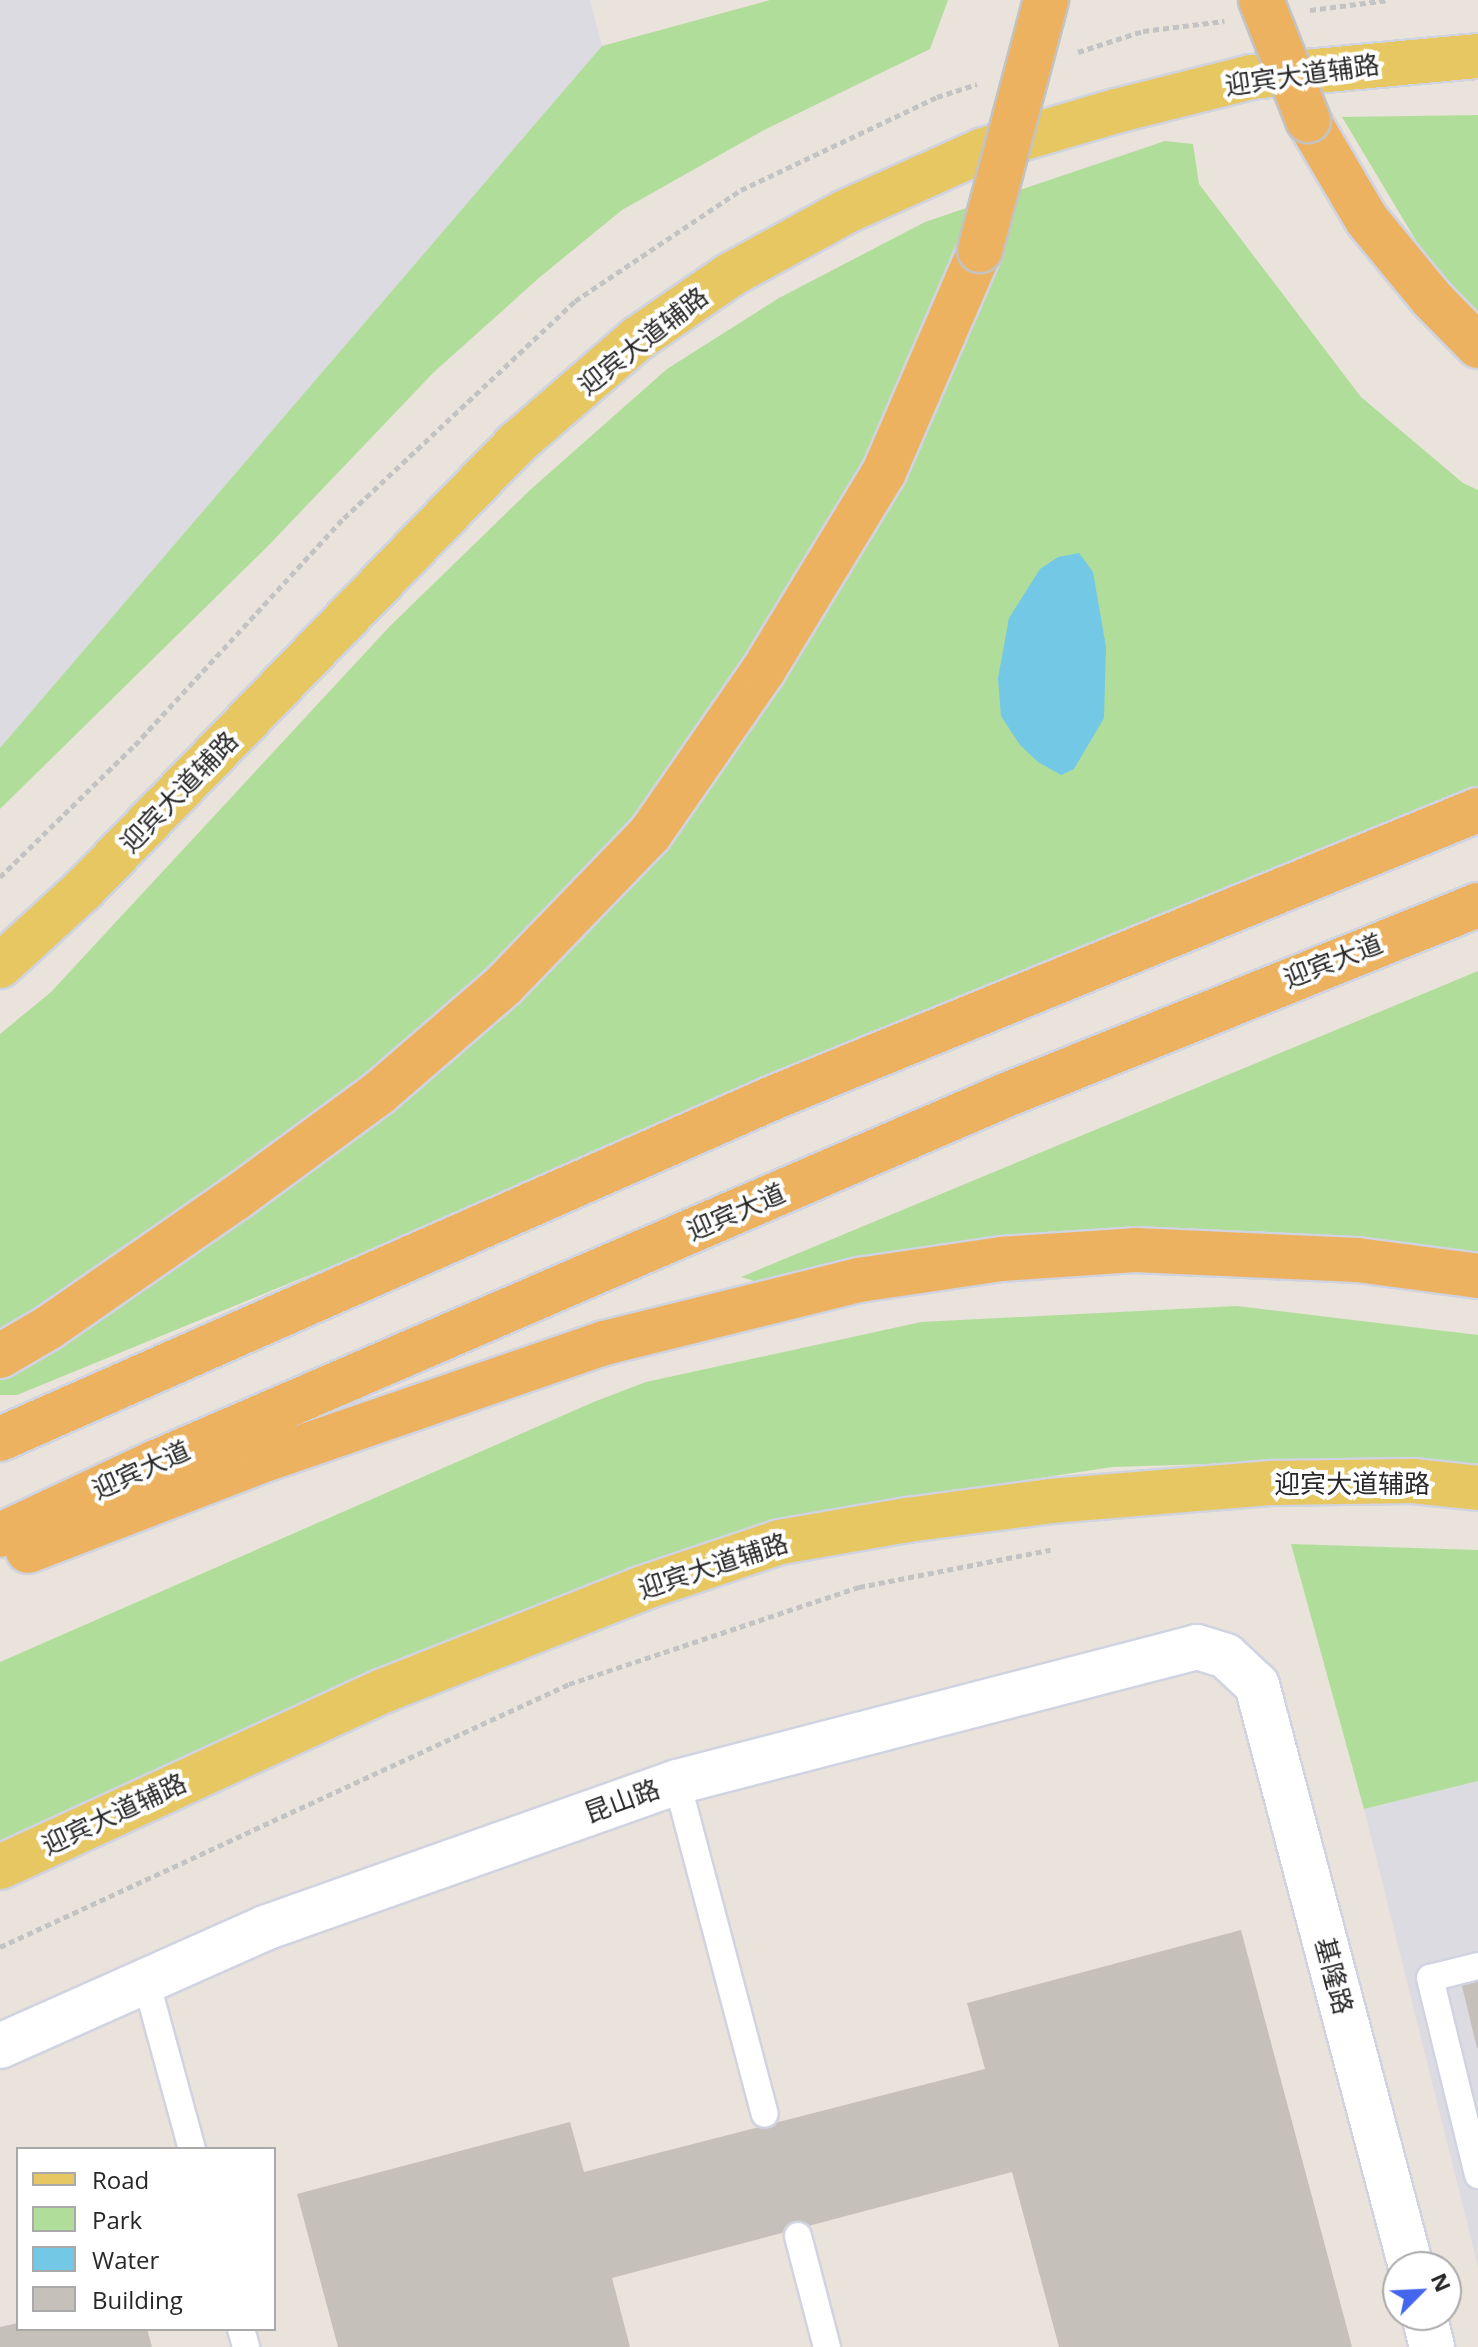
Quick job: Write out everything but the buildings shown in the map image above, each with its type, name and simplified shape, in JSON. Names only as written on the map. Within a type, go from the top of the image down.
[{"type":"highway","points":[[0,1356],[48,1328],[211,1216],[379,1093],[504,985],[650,834],[763,671],[884,472],[980,250],[1046,0]]},
{"type":"highway","points":[[1261,0],[1308,120],[1367,220],[1432,299],[1478,346]]},
{"type":"highway","points":[[0,1439],[775,1097],[1478,810]]},
{"type":"highway","name":"迎宾大道","points":[[0,1535],[156,1462],[1006,1095],[1478,905]]},
{"type":"highway","points":[[0,1562],[267,1459],[604,1343],[859,1280],[1001,1259],[1135,1250],[1357,1260],[1478,1276]]},
{"type":"main road","name":"迎宾大道辅路","points":[[0,966],[83,890],[517,443],[637,339],[730,275],[845,212],[983,150],[1101,115],[1251,77],[1478,56]]},
{"type":"main road","name":"迎宾大道辅路","points":[[0,1867],[397,1685],[640,1589],[780,1542],[907,1520],[1051,1501],[1272,1483],[1413,1481],[1478,1488]]},
{"type":"street","name":"昆山路","points":[[0,2046],[265,1928],[677,1782],[1197,1647],[1226,1656],[1257,1685]]},
{"type":"street","name":"基隆路","points":[[1257,1685],[1407,2251]]},
{"type":"lane","points":[[677,1782],[765,2114]]},
{"type":"lane","points":[[1478,1966],[1430,1978],[1478,2175]]},
{"type":"lane","points":[[146,1981],[191,2147]]},
{"type":"lane","points":[[798,2236],[827,2347]]},
{"type":"path","points":[[0,1947],[569,1684],[859,1587],[1059,1548]]},
{"type":"shaded area","points":[[0,0],[590,0],[602,46],[0,759]]},
{"type":"shaded area","points":[[1478,1781],[1478,2267],[1364,1809]]},
{"type":"green space","points":[[770,0],[948,0],[930,49],[764,130],[622,210],[540,277],[434,372],[267,547],[0,809],[0,748],[602,46]]},
{"type":"green space","points":[[1478,115],[1478,317],[1421,249],[1342,117]]},
{"type":"green space","points":[[1165,141],[1193,144],[1199,184],[1361,397],[1463,483],[1478,490],[1478,796],[17,1395],[0,1395],[0,1034],[51,992],[390,626],[530,490],[667,369],[779,298],[925,222]]},
{"type":"green space","points":[[1478,971],[1478,1267],[1185,1237],[771,1286],[741,1277]]},
{"type":"green space","points":[[1237,1306],[1478,1335],[1478,1472],[1368,1459],[1113,1467],[821,1511],[667,1561],[0,1845],[0,1662],[596,1401],[646,1382],[921,1322]]},
{"type":"green space","points":[[1291,1544],[1478,1550],[1478,1781],[1364,1809]]},
{"type":"water","points":[[1079,553],[1093,572],[1106,647],[1104,718],[1074,769],[1061,775],[1038,762],[1020,745],[1001,716],[998,678],[1009,618],[1040,569],[1058,557]]}]
